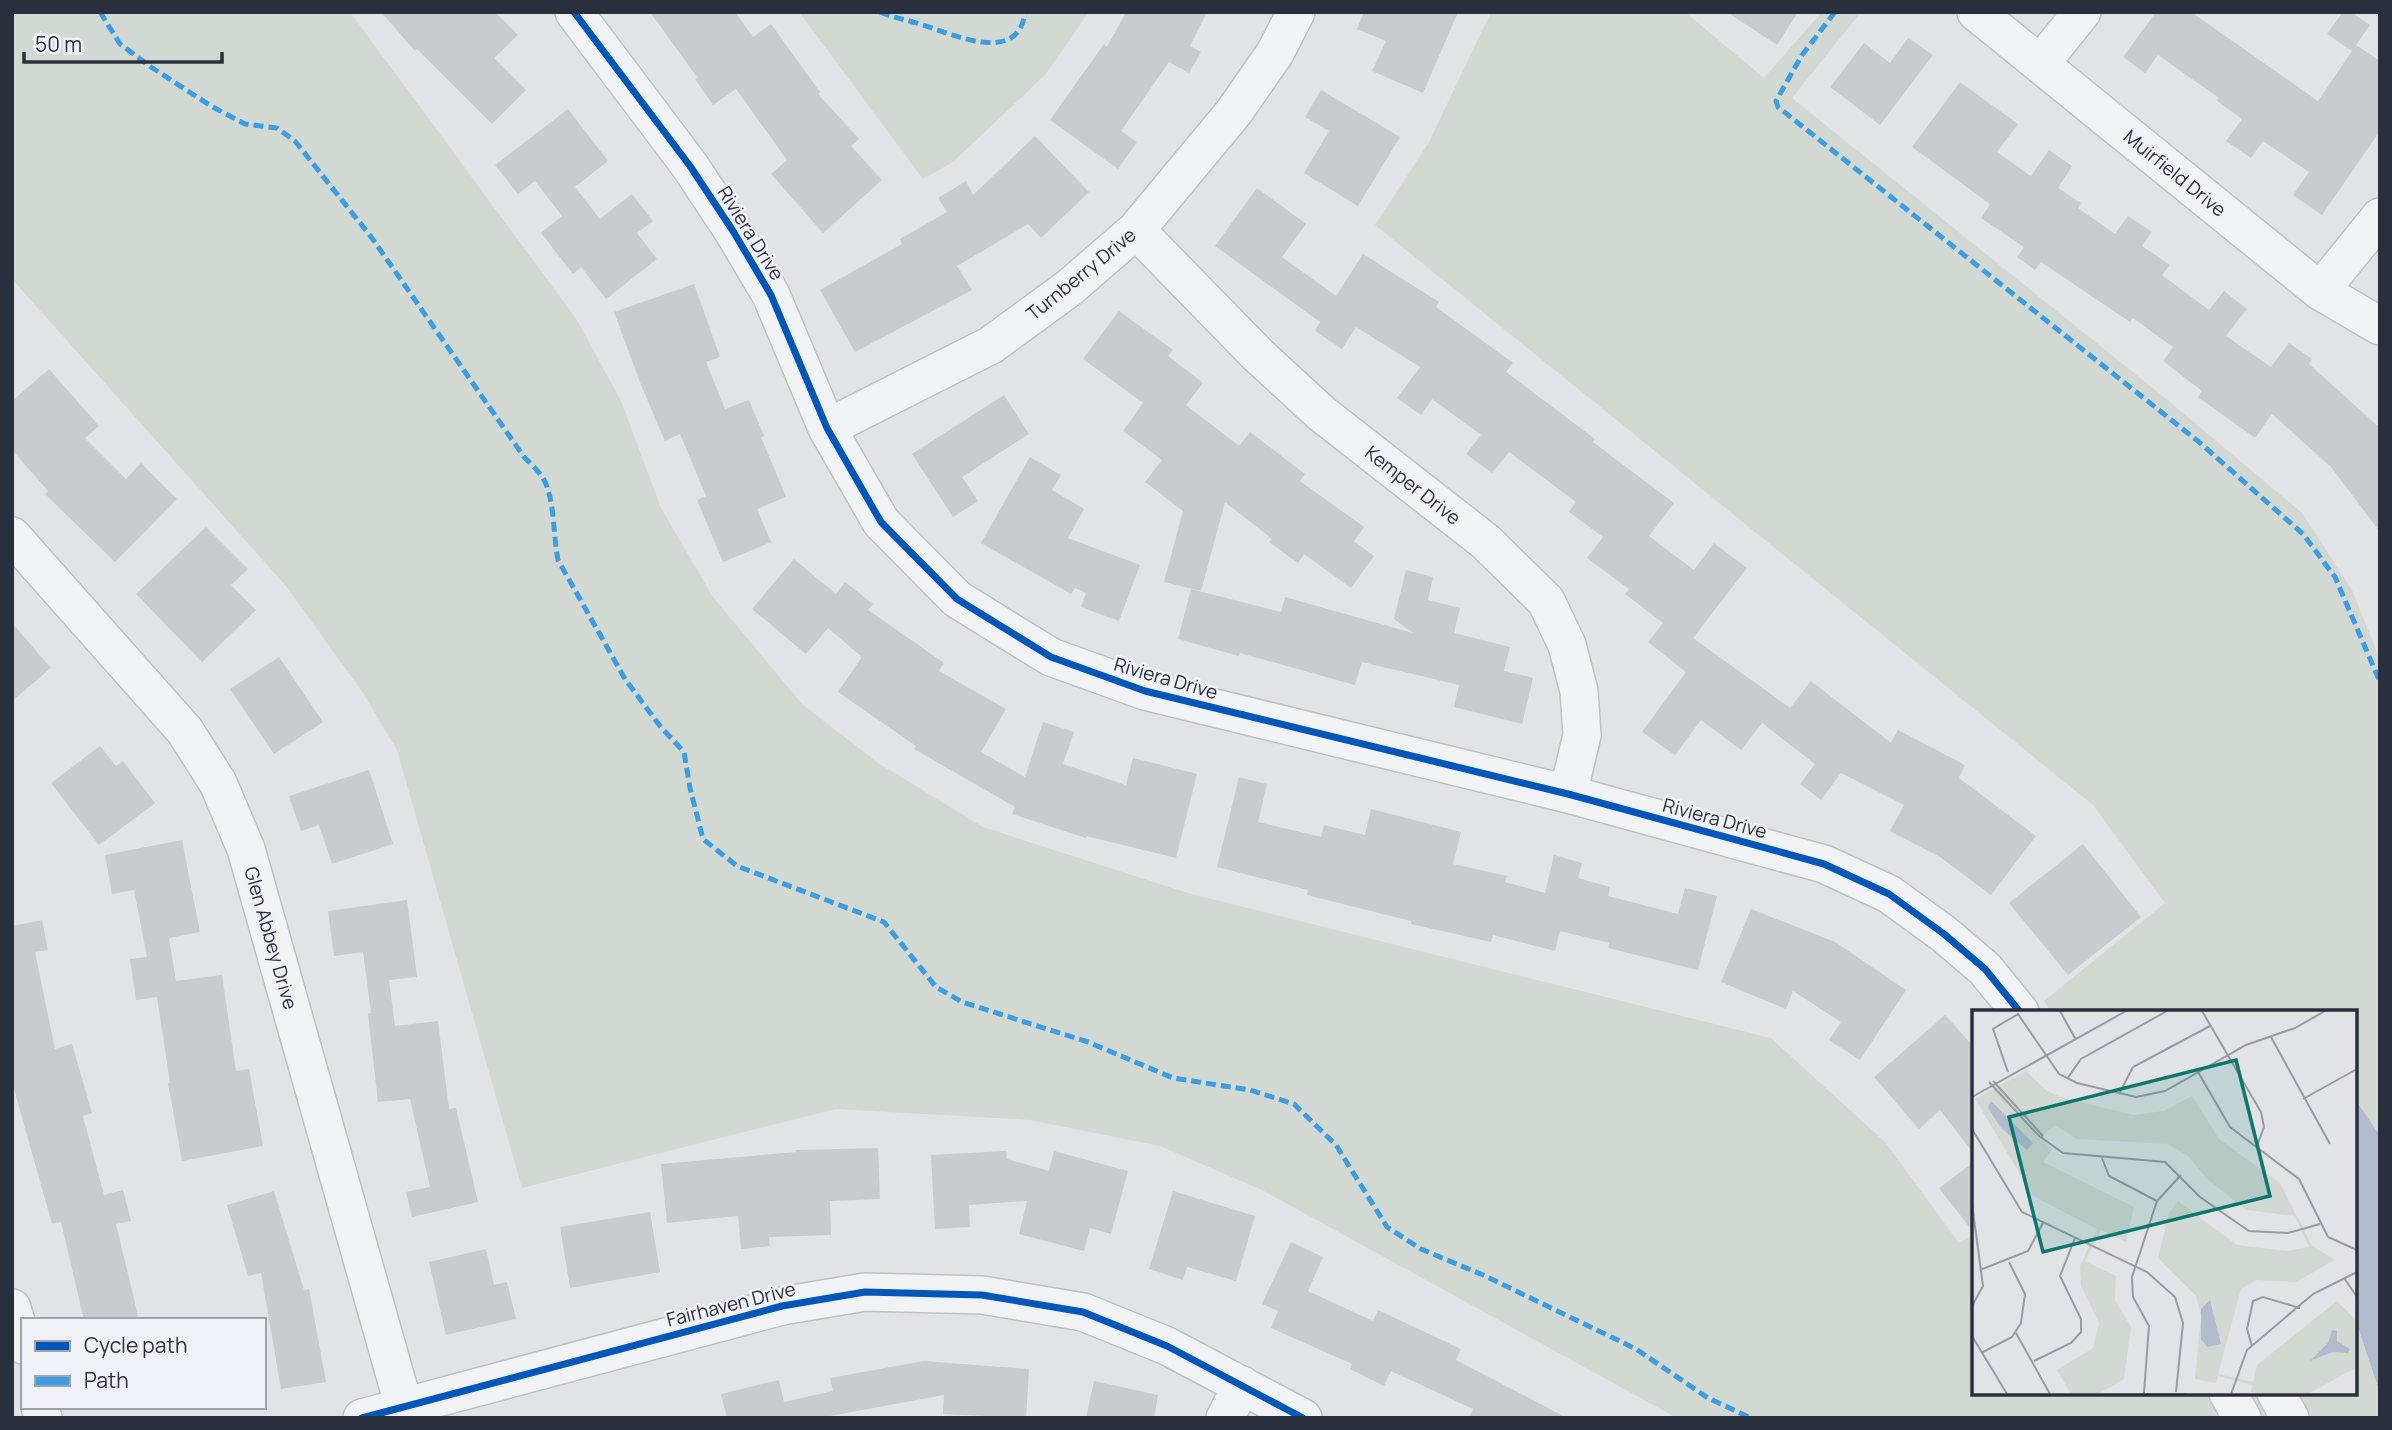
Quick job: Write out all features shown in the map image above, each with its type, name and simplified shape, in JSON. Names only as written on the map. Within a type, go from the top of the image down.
[{"type":"street","name":"Riviera Drive","points":[[574,12],[690,166],[733,231],[771,295],[827,428],[881,522],[957,599],[1051,657],[1146,691],[1568,794],[1824,864],[1889,894],[1944,934],[1985,969],[2018,1010]]},
{"type":"street","name":"Turnberry Drive","points":[[827,428],[991,345],[1069,288],[1136,230],[1234,112],[1275,53],[1296,12]]},
{"type":"street","name":"Muirfield Drive","points":[[1976,12],[2320,291],[2380,326]]},
{"type":"street","points":[[2041,63],[2082,12]]},
{"type":"street","points":[[2320,291],[2380,217]]},
{"type":"street","name":"Kemper Drive","points":[[1136,230],[1258,355],[1312,405],[1486,542],[1546,601],[1567,645],[1579,691],[1582,735],[1568,794]]},
{"type":"street","name":"Glen Abbey Drive","points":[[12,536],[185,731],[218,783],[246,849],[404,1407]]},
{"type":"street","name":"Fairhaven Drive","points":[[362,1418],[782,1306],[865,1292],[982,1295],[1083,1312],[1167,1346],[1303,1418]]},
{"type":"street","points":[[12,1308],[21,1338]]},
{"type":"street","points":[[1225,1418],[1242,1385]]},
{"type":"street","points":[[2229,1395],[2242,1418]]},
{"type":"street","points":[[2277,1395],[2290,1418]]},
{"type":"shaded area","points":[[12,12],[350,12],[577,320],[621,401],[661,508],[713,597],[802,704],[878,763],[983,827],[1191,894],[1771,1038],[1885,1142],[1959,1243],[1972,1235],[1972,1395],[2357,1395],[2357,1010],[2050,1010],[2044,1001],[2165,903],[2093,805],[1375,225],[1429,142],[1491,12],[1685,12],[1764,78],[1822,12],[1861,12],[1792,98],[2170,402],[2302,513],[2352,590],[2380,659],[2380,1418],[1677,1418],[1262,1190],[1160,1146],[1030,1120],[836,1109],[522,1188],[397,750],[363,693],[286,586],[12,279]]},
{"type":"shaded area","points":[[799,12],[1089,12],[1045,75],[953,162],[923,179]]},
{"type":"water","points":[[2357,1102],[2380,1136],[2380,1393],[2357,1324]]},
{"type":"building","points":[[381,12],[495,12],[518,35],[494,58],[526,90],[492,124],[417,49],[415,51]]},
{"type":"building","points":[[650,12],[735,12],[753,37],[771,24],[820,92],[818,94],[859,139],[851,146],[882,180],[823,233],[771,174],[787,160],[736,89],[713,105],[695,79],[697,77]]},
{"type":"building","points":[[1126,12],[1207,12],[1190,46],[1201,52],[1189,73],[1169,62],[1121,131],[1137,142],[1118,169],[1050,120],[1104,44],[1107,47]]},
{"type":"building","points":[[1364,12],[1458,12],[1423,93],[1372,71],[1386,41],[1357,29]]},
{"type":"building","points":[[1727,12],[1798,12],[1777,45]]},
{"type":"building","points":[[2156,12],[2191,12],[2318,101],[2352,51],[2327,34],[2343,12],[2351,12],[2370,25],[2356,45],[2380,61],[2380,131],[2322,215],[2293,195],[2309,172],[2263,141],[2251,158],[2226,141],[2242,119],[2217,101],[2219,98],[2158,55],[2145,73],[2123,57]]},
{"type":"building","points":[[1908,38],[1933,55],[1880,125],[1830,87],[1864,43],[1890,63]]},
{"type":"building","points":[[1960,82],[2018,124],[1997,152],[2031,176],[2049,150],[2072,166],[2058,188],[2081,203],[2078,208],[2115,234],[2128,216],[2152,232],[2142,246],[2170,265],[2162,275],[2209,310],[2224,291],[2247,309],[2226,336],[2271,367],[2289,343],[2312,359],[2309,364],[2380,428],[2380,532],[2331,467],[2272,414],[2255,438],[2198,397],[2202,391],[2163,361],[2173,347],[2133,318],[2130,322],[2041,262],[2035,270],[2017,257],[2024,247],[1981,218],[1990,204],[1912,147]]},
{"type":"building","points":[[1321,90],[1400,137],[1358,206],[1304,173],[1329,131],[1305,117]]},
{"type":"building","points":[[568,109],[608,161],[575,187],[600,219],[632,194],[653,221],[637,233],[657,259],[606,299],[581,267],[573,274],[541,233],[562,216],[535,181],[518,194],[495,165]]},
{"type":"building","points":[[1035,136],[1089,192],[1041,238],[1028,224],[957,266],[972,290],[855,352],[820,290],[902,244],[900,239],[947,212],[938,198],[966,181],[973,195]]},
{"type":"building","points":[[1257,188],[1306,224],[1282,257],[1336,296],[1363,254],[1439,302],[1436,307],[1513,363],[1506,372],[1674,503],[1649,536],[1694,570],[1714,543],[1747,568],[1693,638],[1790,708],[1811,681],[1891,743],[1898,730],[1965,765],[1959,778],[2036,836],[1991,895],[1940,857],[1890,831],[1904,805],[1841,773],[1821,800],[1800,784],[1815,764],[1762,723],[1741,750],[1701,720],[1675,755],[1642,732],[1686,672],[1648,642],[1663,623],[1625,594],[1629,589],[1587,558],[1603,537],[1569,512],[1576,502],[1509,452],[1492,473],[1466,454],[1481,435],[1432,399],[1421,415],[1397,398],[1420,367],[1356,327],[1342,349],[1315,331],[1320,322],[1215,246]]},
{"type":"building","points":[[694,284],[720,357],[706,362],[725,409],[749,400],[786,497],[757,509],[771,542],[723,562],[697,500],[706,496],[680,434],[665,441],[614,312]]},
{"type":"building","points":[[1119,311],[1173,350],[1168,356],[1203,383],[1186,405],[1239,446],[1250,432],[1305,474],[1300,481],[1364,527],[1354,541],[1374,556],[1351,588],[1304,554],[1298,563],[1269,542],[1272,539],[1225,502],[1201,591],[1164,582],[1183,511],[1145,482],[1162,460],[1123,431],[1143,403],[1083,359]]},
{"type":"building","points":[[49,369],[99,426],[85,438],[126,479],[141,463],[177,499],[115,562],[45,494],[48,491],[12,450],[12,401]]},
{"type":"building","points":[[1004,395],[1029,434],[962,477],[978,501],[953,517],[912,454]]},
{"type":"building","points":[[1030,457],[1061,475],[1052,490],[1084,509],[1068,538],[1140,565],[1119,621],[1081,607],[1086,593],[1075,588],[1071,594],[981,543]]},
{"type":"building","points":[[206,527],[248,569],[231,585],[256,610],[202,662],[136,594]]},
{"type":"building","points":[[794,559],[836,594],[845,582],[873,604],[868,610],[944,663],[939,671],[1006,709],[981,752],[1025,777],[1043,722],[1074,732],[1063,764],[1126,785],[1133,758],[1197,774],[1176,858],[1086,838],[1012,814],[1015,807],[914,749],[916,746],[838,692],[862,657],[828,628],[806,654],[752,609]]},
{"type":"building","points":[[1406,570],[1433,577],[1428,600],[1460,608],[1454,633],[1510,647],[1504,671],[1533,678],[1522,724],[1454,707],[1459,685],[1362,662],[1355,685],[1178,639],[1191,589],[1281,612],[1285,597],[1413,633],[1394,619]]},
{"type":"building","points":[[12,623],[51,668],[12,701]]},
{"type":"building","points":[[279,657],[323,722],[274,754],[230,689]]},
{"type":"building","points":[[100,746],[116,766],[123,761],[155,803],[99,845],[51,783]]},
{"type":"building","points":[[369,770],[393,844],[332,864],[319,825],[301,831],[289,796]]},
{"type":"building","points":[[1239,777],[1267,784],[1258,822],[1321,837],[1324,825],[1365,835],[1371,809],[1461,832],[1453,864],[1507,876],[1505,882],[1545,893],[1554,855],[1582,863],[1578,878],[1610,887],[1608,896],[1678,914],[1685,888],[1717,896],[1698,970],[1608,948],[1609,943],[1560,931],[1555,951],[1493,935],[1491,942],[1411,924],[1411,921],[1307,895],[1308,890],[1217,867]]},
{"type":"building","points":[[182,840],[200,932],[169,938],[176,981],[222,975],[236,1071],[249,1069],[263,1146],[182,1161],[157,997],[136,1000],[130,959],[147,957],[134,890],[112,894],[105,855]]},
{"type":"building","points":[[2083,844],[2141,917],[2068,975],[2009,903]]},
{"type":"building","points":[[407,900],[417,977],[389,980],[395,1026],[438,1021],[449,1109],[456,1108],[478,1202],[412,1217],[406,1192],[430,1187],[410,1099],[378,1102],[363,952],[334,956],[328,911]]},
{"type":"building","points":[[1751,909],[1835,942],[1906,990],[1860,1060],[1829,1040],[1841,1022],[1793,991],[1786,1009],[1721,982]]},
{"type":"building","points":[[42,920],[48,950],[35,952],[55,1049],[72,1044],[92,1113],[83,1116],[104,1195],[123,1190],[131,1221],[116,1224],[139,1318],[84,1318],[61,1222],[52,1224],[12,1082],[12,926]]},
{"type":"building","points":[[1945,1015],[1972,1045],[1972,1151],[1940,1110],[1919,1129],[1874,1077]]},
{"type":"building","points":[[878,1148],[880,1199],[830,1201],[831,1235],[769,1237],[770,1246],[741,1249],[738,1216],[667,1223],[661,1164],[796,1150]]},
{"type":"building","points":[[1006,1151],[1007,1159],[1049,1171],[1054,1151],[1128,1171],[1111,1234],[1090,1228],[1084,1251],[1019,1234],[1027,1201],[969,1205],[970,1227],[935,1229],[931,1155]]},
{"type":"building","points":[[1972,1163],[1972,1230],[1939,1188]]},
{"type":"building","points":[[274,1191],[304,1290],[309,1289],[326,1382],[281,1389],[261,1273],[248,1276],[227,1205]]},
{"type":"building","points":[[1173,1191],[1255,1216],[1236,1281],[1187,1267],[1183,1280],[1149,1269]]},
{"type":"building","points":[[650,1212],[660,1272],[570,1288],[560,1227]]},
{"type":"building","points":[[1291,1242],[1323,1257],[1308,1291],[1373,1321],[1378,1310],[1461,1349],[1456,1360],[1567,1418],[1469,1418],[1473,1409],[1391,1371],[1384,1386],[1350,1369],[1352,1364],[1271,1328],[1278,1311],[1262,1304]]},
{"type":"building","points":[[486,1249],[494,1285],[507,1282],[516,1319],[446,1335],[429,1262]]},
{"type":"building","points":[[924,1361],[1029,1369],[1026,1418],[943,1414],[944,1395],[819,1418],[727,1418],[721,1394],[779,1380],[784,1402],[833,1391],[830,1378]]},
{"type":"building","points":[[1094,1381],[1158,1395],[1154,1418],[1086,1418]]},
{"type":"marked path","points":[[100,12],[120,44],[151,67],[211,106],[245,124],[277,128],[295,141],[372,238],[524,457],[543,478],[552,506],[558,560],[625,679],[660,726],[684,752],[703,839],[737,866],[884,922],[936,987],[962,1002],[1088,1042],[1173,1078],[1250,1090],[1294,1104],[1336,1145],[1387,1227],[1421,1249],[1483,1275],[1636,1349],[1708,1398],[1751,1418]]},
{"type":"marked path","points":[[880,12],[983,42],[998,42],[1011,38],[1020,28],[1025,12]]},
{"type":"marked path","points":[[1835,12],[1802,55],[1776,101],[1778,107],[2199,442],[2303,534],[2335,577],[2380,682]]},
{"type":"cycle path","points":[[574,12],[690,166],[733,231],[771,295],[827,428],[881,522],[957,599],[1051,657],[1145,691],[1568,794],[1824,864],[1889,894],[1944,934],[1985,969],[2018,1010]]},
{"type":"cycle path","points":[[362,1418],[782,1306],[865,1292],[982,1295],[1083,1312],[1167,1346],[1303,1418]]}]
